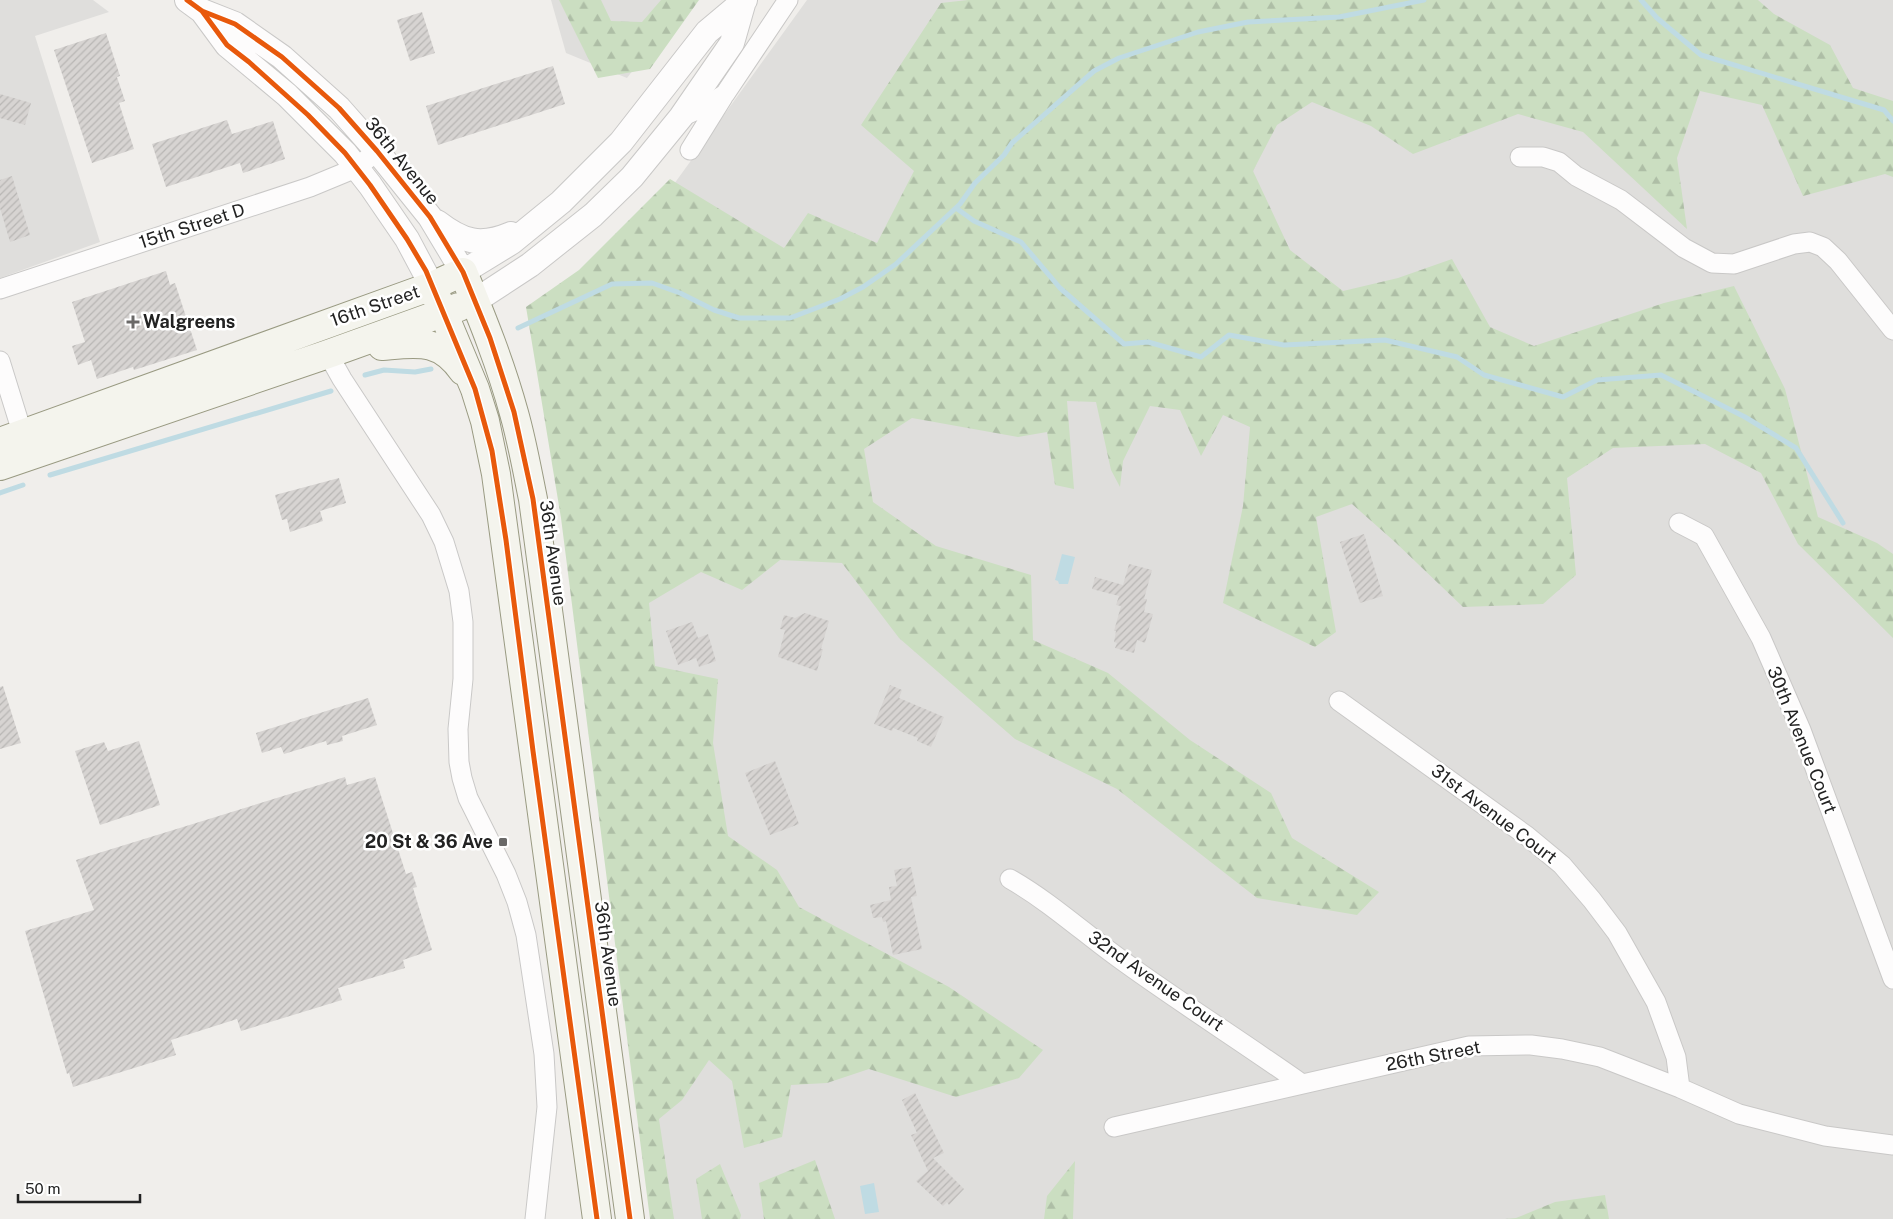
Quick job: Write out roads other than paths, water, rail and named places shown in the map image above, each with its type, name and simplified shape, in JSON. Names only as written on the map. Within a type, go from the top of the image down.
[{"type":"main road","name":"36th Avenue","points":[[463,272],[490,338],[514,412],[533,499],[630,1219]]},
{"type":"main road","name":"16th Street","points":[[0,466],[18,445],[432,286],[463,272]]},
{"type":"main road","name":"36th Avenue","points":[[432,286],[475,389],[492,451],[506,540],[597,1219]]},
{"type":"main road","name":"16th Street","points":[[18,445],[334,352],[475,301]]},
{"type":"main road","points":[[334,352],[417,343],[432,345],[450,355],[475,389]]},
{"type":"street","name":"16th Street","points":[[475,301],[530,265],[593,215],[632,177],[681,117],[732,44],[744,0]]},
{"type":"street","name":"16th Street","points":[[463,272],[512,242],[561,202],[621,142],[707,32],[744,0]]},
{"type":"street","name":"16th Street","points":[[690,150],[788,0]]},
{"type":"street","name":"36th Avenue","points":[[200,4],[235,24],[282,57],[339,108],[377,151],[430,217],[463,272]]},
{"type":"street","name":"36th Avenue","points":[[200,4],[227,45],[249,62],[330,136],[356,168],[407,239],[426,271],[432,286]]},
{"type":"street","name":"16th Street","points":[[681,117],[710,104],[725,94]]},
{"type":"street","name":"15th Street D","points":[[0,290],[310,187],[356,168],[377,151]]},
{"type":"street","points":[[1520,157],[1543,157],[1559,162],[1576,176],[1621,200],[1684,248],[1712,263],[1734,264],[1794,244],[1810,242],[1823,247],[1838,261],[1893,330]]},
{"type":"street","points":[[430,217],[458,237],[490,242],[518,232],[561,202]]},
{"type":"street","points":[[334,352],[342,379],[431,515],[444,542],[459,591],[463,622],[463,679],[458,729],[459,762],[468,798],[506,874],[517,902],[526,935],[544,1054],[547,1107],[535,1219]]},
{"type":"street","points":[[0,361],[18,445]]},
{"type":"street","name":"30th Avenue Court","points":[[1678,523],[1704,536],[1761,638],[1801,730],[1893,979]]},
{"type":"street","name":"31st Avenue Court","points":[[1338,701],[1527,836],[1568,872],[1617,933],[1656,1002],[1676,1056],[1680,1088]]},
{"type":"street","name":"32nd Avenue Court","points":[[1010,879],[1038,895],[1126,963],[1302,1084]]},
{"type":"street","name":"26th Street","points":[[1114,1127],[1469,1046],[1531,1045],[1600,1057],[1680,1088],[1739,1114],[1825,1136],[1893,1145]]},
{"type":"water","points":[[1062,554],[1075,557],[1068,584],[1059,584],[1055,580]]},
{"type":"water","points":[[874,1183],[879,1212],[865,1214],[860,1186]]},
{"type":"waterway","points":[[518,328],[612,284],[652,283],[680,293],[714,310],[739,318],[790,318],[840,299],[863,287],[896,264],[960,204],[975,183],[1004,155],[1012,143],[1094,71],[1119,58],[1198,32],[1248,22],[1339,17],[1424,0]]},
{"type":"waterway","points":[[1641,0],[1657,18],[1701,55],[1884,110],[1893,121]]},
{"type":"waterway","points":[[956,208],[974,221],[1021,242],[1060,288],[1124,344],[1148,342],[1201,357],[1229,335],[1284,345],[1385,340],[1457,357],[1484,375],[1563,397],[1597,380],[1661,375],[1745,417],[1796,448],[1843,523]]},
{"type":"waterway","points":[[365,375],[384,370],[415,372],[431,369]]},
{"type":"waterway","points":[[50,475],[331,391]]},
{"type":"waterway","points":[[0,493],[23,485]]},
{"type":"place","name":"Walgreens","points":[[133,322]]},
{"type":"place","name":"20 St & 36 Ave","points":[[503,842]]}]
